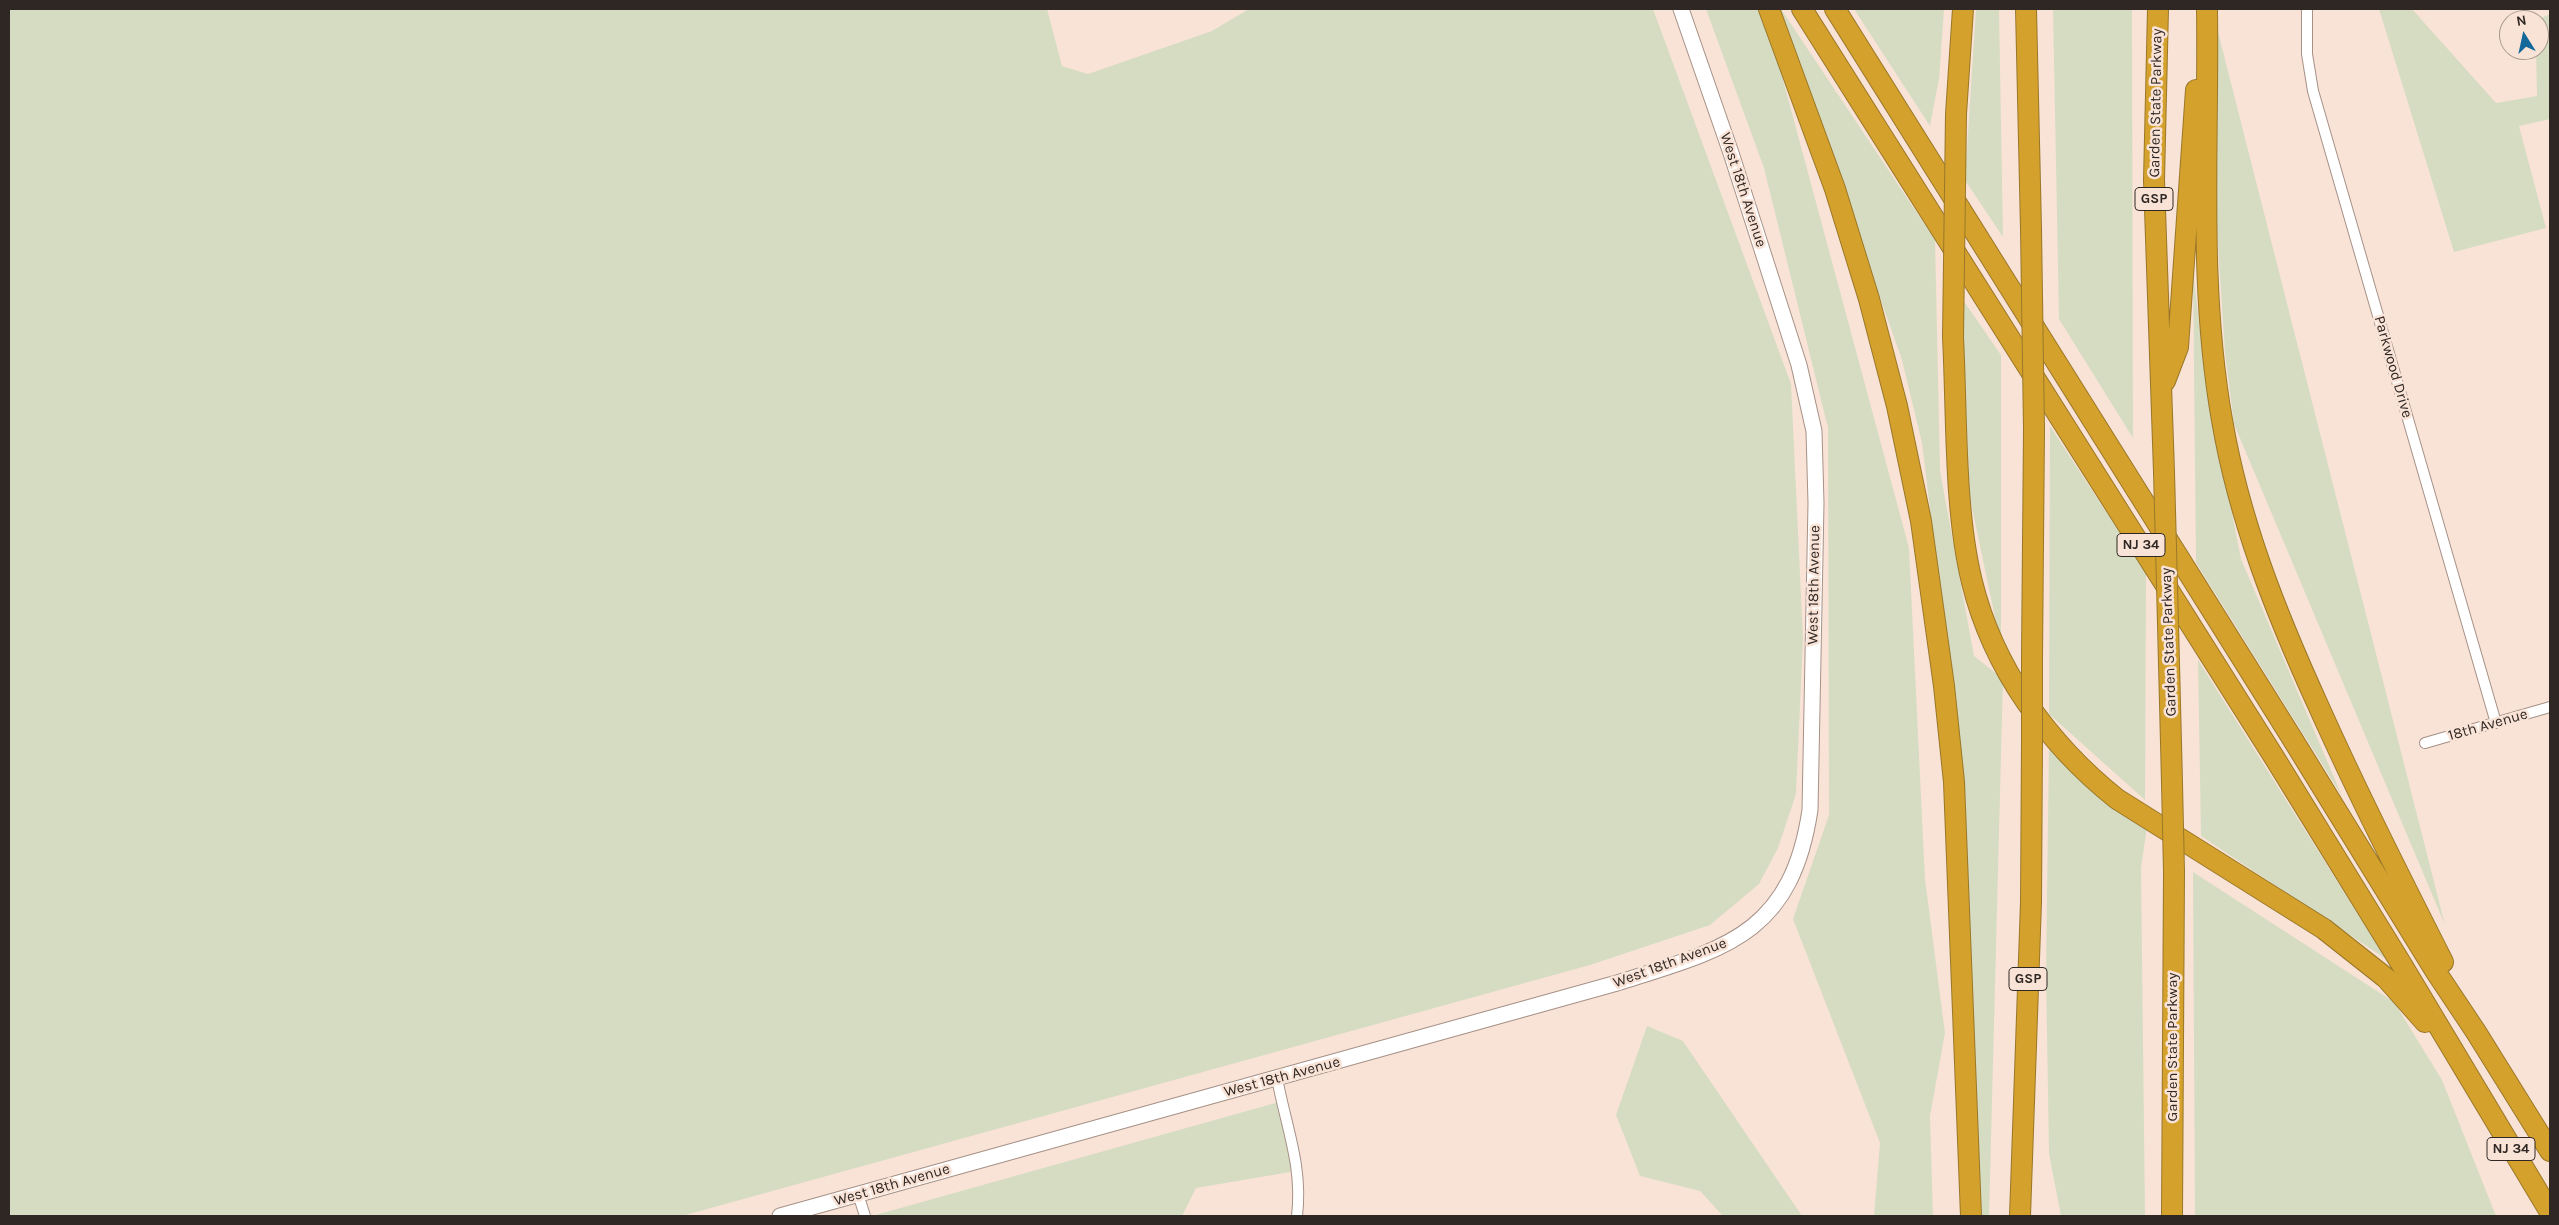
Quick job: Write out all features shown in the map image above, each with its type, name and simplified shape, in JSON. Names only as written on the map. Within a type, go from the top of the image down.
[{"type":"highway","points":[[1769,9],[1835,189],[1869,299],[1897,406],[1921,521],[1944,686],[1954,782],[1971,1216]]},
{"type":"highway","name":"NJ 34","points":[[1802,9],[2274,757],[2402,965],[2472,1085],[2550,1212]]},
{"type":"highway","name":"NJ 34","points":[[1835,9],[2285,727],[2436,972],[2476,1032]]},
{"type":"highway","points":[[1963,9],[1956,114],[1953,337],[1961,500],[1972,582],[1990,636],[2018,689],[2076,764],[2117,799],[2291,907],[2386,978],[2415,1010],[2472,1085]]},
{"type":"highway","name":"GSP","points":[[2020,1216],[2031,902],[2034,430],[2026,9]]},
{"type":"highway","name":"Garden State Parkway","points":[[2158,9],[2154,180],[2162,390],[2174,872],[2172,1216]]},
{"type":"highway","points":[[2207,9],[2206,269],[2209,314],[2221,418],[2238,494],[2261,570],[2291,645],[2380,836],[2476,1032],[2550,1151]]},
{"type":"highway","points":[[2162,390],[2178,347],[2192,130],[2207,9]]},
{"type":"street","name":"West 18th Avenue","points":[[780,1216],[1589,992],[1712,952],[1747,931],[1770,909],[1789,884],[1801,856],[1810,810],[1816,504],[1814,431],[1799,365],[1728,144],[1682,9]]},
{"type":"street","name":"Parkwood Drive","points":[[2307,9],[2307,54],[2313,91],[2496,723]]},
{"type":"street","name":"18th Avenue","points":[[2425,743],[2550,707]]},
{"type":"street","points":[[1277,1078],[1282,1108],[1297,1162],[1299,1180],[1297,1216]]},
{"type":"street","points":[[858,1194],[865,1216]]},
{"type":"green space","points":[[9,9],[1047,9],[1062,66],[1088,74],[1212,31],[1249,9],[1653,9],[1791,384],[1803,638],[1796,794],[1778,848],[1759,884],[1710,925],[1590,965],[682,1216],[9,1216]]},
{"type":"green space","points":[[1706,9],[1764,9],[1909,548],[1925,879],[1945,1033],[1930,1116],[1933,1216],[1874,1216],[1880,1143],[1793,919],[1829,815],[1828,428],[1764,168]]},
{"type":"green space","points":[[1778,9],[1781,9],[1935,240],[1940,471],[1974,656],[2003,679],[1989,1216],[1980,1216],[1944,624],[1922,443],[1902,360]]},
{"type":"green space","points":[[1854,9],[1944,9],[1939,79],[1930,126]]},
{"type":"green space","points":[[1976,9],[1999,9],[2003,237],[1965,180]]},
{"type":"green space","points":[[2053,9],[2132,9],[2133,438],[2059,319]]},
{"type":"green space","points":[[2379,9],[2412,9],[2496,103],[2537,96],[2536,60],[2549,60],[2550,14],[2550,119],[2519,126],[2546,228],[2454,252]]},
{"type":"green space","points":[[2216,24],[2445,925],[2234,424],[2225,353],[2212,152],[2218,68]]},
{"type":"green space","points":[[2193,271],[2206,382],[2241,559],[2342,796],[2196,563]]},
{"type":"green space","points":[[1961,297],[2001,355],[2001,646],[1970,498]]},
{"type":"green space","points":[[2050,426],[2146,573],[2145,800],[2049,714]]},
{"type":"green space","points":[[2198,660],[2386,959],[2201,836]]},
{"type":"green space","points":[[2049,745],[2147,827],[2141,868],[2145,1216],[2061,1216],[2049,1154],[2046,971]]},
{"type":"green space","points":[[2193,872],[2394,1002],[2442,1080],[2496,1216],[2195,1216]]},
{"type":"green space","points":[[1647,1026],[1683,1041],[1802,1216],[1723,1216],[1700,1191],[1640,1176],[1616,1115]]},
{"type":"green space","points":[[1279,1102],[1296,1171],[1196,1188],[1182,1216],[872,1216]]}]
